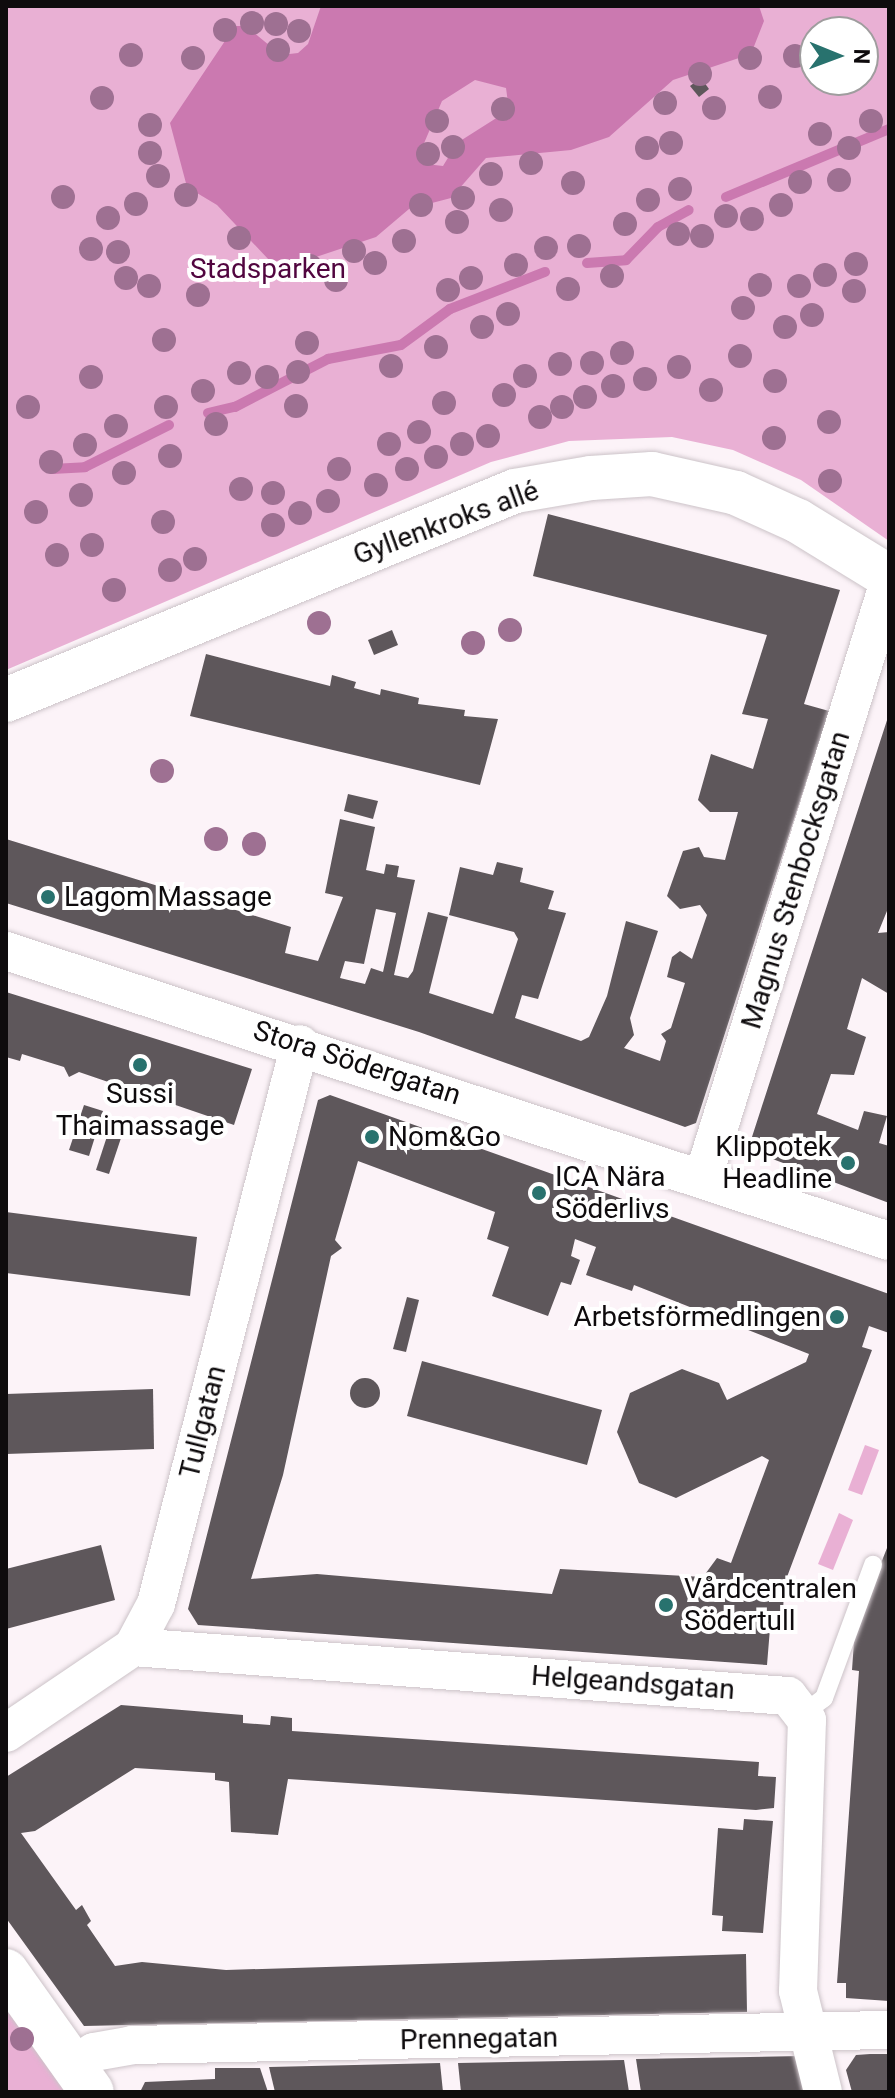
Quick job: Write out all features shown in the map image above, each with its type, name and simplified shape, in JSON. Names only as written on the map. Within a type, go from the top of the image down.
[{"type":"street","name":"Gyllenkroks allé","points":[[6,700],[515,491],[591,478],[652,474],[736,493],[798,521],[889,580]]},
{"type":"street","name":"Magnus Stenbocksgatan","points":[[703,1178],[889,580]]},
{"type":"street","name":"Stora Södergatan","points":[[6,951],[300,1044],[889,1241]]},
{"type":"street","name":"Tullgatan","points":[[6,1733],[133,1647],[156,1604],[300,1044]]},
{"type":"street","name":"Helgeandsgatan","points":[[133,1647],[768,1693],[788,1696],[804,1713]]},
{"type":"street","points":[[804,1713],[797,1941],[806,2032],[823,2092]]},
{"type":"street","points":[[6,1971],[83,2079]]},
{"type":"street","name":"Prennegatan","points":[[83,2079],[94,2052],[132,2045],[889,2030]]},
{"type":"lane","points":[[804,1713],[824,1698],[872,1564]]},
{"type":"green space","name":"Stadsparken","points":[[6,6],[889,6],[889,541],[801,480],[733,450],[672,437],[569,441],[491,462],[6,670]]},
{"type":"green space","points":[[865,1445],[879,1450],[862,1495],[848,1490]]},
{"type":"green space","points":[[839,1513],[853,1520],[833,1570],[818,1564]]},
{"type":"green space","points":[[6,1971],[92,2092],[6,2092]]},
{"type":"shaded area","points":[[321,6],[759,6],[764,21],[751,54],[673,80],[609,137],[571,150],[486,158],[451,198],[409,209],[376,237],[307,260],[270,261],[217,205],[187,187],[170,123],[235,26],[246,26],[281,55],[298,53],[308,44]],"holes":[[[475,80],[506,88],[509,110],[457,143],[443,166],[426,164],[422,148],[442,101]]]},
{"type":"building","points":[[701,78],[709,89],[699,97],[690,86]]},
{"type":"building","points":[[548,514],[840,590],[804,704],[829,711],[696,1123],[685,1127],[419,1032],[6,903],[6,839],[291,927],[285,953],[318,961],[343,897],[325,893],[340,819],[375,827],[366,870],[384,874],[386,864],[399,866],[397,877],[415,880],[394,975],[408,978],[413,971],[428,912],[448,917],[429,993],[493,1014],[518,939],[514,932],[449,915],[460,867],[493,875],[497,862],[523,868],[520,882],[554,891],[548,909],[566,913],[538,999],[522,995],[515,1018],[581,1041],[589,1037],[607,996],[626,921],[658,931],[630,1018],[634,1035],[624,1048],[660,1061],[666,1041],[661,1034],[671,1028],[685,983],[667,977],[672,957],[680,951],[692,959],[707,915],[700,905],[680,909],[667,896],[683,851],[699,847],[704,857],[725,860],[738,812],[710,812],[698,800],[711,754],[753,769],[768,719],[742,714],[767,635],[533,576]],"holes":[[[376,909],[396,913],[383,972],[371,968],[365,984],[340,978],[345,961],[364,964]]]},
{"type":"building","points":[[392,630],[398,645],[374,655],[368,640]]},
{"type":"building","points":[[206,654],[330,686],[332,675],[356,682],[354,688],[380,695],[381,689],[419,698],[418,704],[465,710],[464,716],[498,719],[480,785],[190,716]]},
{"type":"building","points":[[889,714],[889,906],[878,933],[889,932],[889,994],[862,978],[847,1029],[866,1037],[854,1075],[831,1074],[817,1114],[858,1130],[864,1111],[887,1116],[879,1143],[889,1146],[889,1203],[757,1153],[751,1140]]},
{"type":"building","points":[[348,794],[378,801],[373,819],[344,811]]},
{"type":"building","points":[[6,992],[252,1069],[234,1125],[79,1072],[69,1077],[64,1067],[22,1054],[20,1061],[6,1057]]},
{"type":"building","points":[[330,1095],[889,1294],[889,1333],[869,1326],[862,1347],[872,1350],[784,1585],[783,1616],[771,1616],[767,1665],[198,1625],[188,1609],[318,1100]],"holes":[[[358,1161],[495,1212],[487,1239],[509,1247],[492,1296],[548,1316],[561,1282],[571,1285],[580,1260],[571,1256],[575,1239],[596,1247],[586,1275],[632,1291],[634,1285],[809,1354],[806,1362],[727,1400],[719,1383],[682,1369],[630,1393],[617,1432],[639,1483],[676,1498],[762,1456],[769,1460],[731,1563],[717,1558],[703,1577],[560,1569],[552,1594],[317,1574],[251,1579],[283,1475],[331,1256],[342,1248],[335,1240]]]},
{"type":"building","points":[[84,1105],[103,1111],[89,1156],[69,1150]]},
{"type":"building","points":[[112,1121],[125,1126],[109,1174],[96,1170]]},
{"type":"building","points":[[6,1212],[197,1237],[190,1296],[6,1273]]},
{"type":"building","points":[[407,1297],[419,1300],[406,1352],[393,1349]]},
{"type":"building","points":[[422,1361],[602,1410],[587,1465],[407,1416]]},
{"type":"building","points":[[365,1378],[376,1382],[380,1393],[376,1404],[365,1408],[354,1404],[350,1393],[354,1382]]},
{"type":"building","points":[[153,1389],[154,1449],[6,1454],[6,1394]]},
{"type":"building","points":[[889,1543],[889,2001],[846,1998],[846,1983],[837,1983],[859,1671],[852,1670],[856,1611],[862,1611]]},
{"type":"building","points":[[101,1545],[115,1600],[6,1629],[6,1569]]},
{"type":"building","points":[[121,1705],[243,1715],[243,1723],[270,1725],[271,1716],[292,1718],[292,1731],[759,1762],[758,1776],[776,1777],[774,1808],[756,1810],[288,1779],[278,1835],[231,1832],[229,1782],[215,1780],[215,1773],[135,1768],[35,1831],[21,1833],[76,1910],[82,1905],[91,1921],[87,1925],[115,1966],[142,1962],[226,1970],[746,1954],[747,2012],[84,2026],[6,1918],[6,1777]]},
{"type":"building","points":[[744,1819],[773,1821],[763,1933],[722,1931],[723,1916],[712,1915],[718,1828],[743,1830]]},
{"type":"building","points":[[889,2054],[889,2092],[852,2092],[846,2070],[856,2055]]},
{"type":"building","points":[[801,2056],[817,2092],[641,2092],[636,2059]]},
{"type":"building","points":[[624,2060],[629,2092],[461,2092],[458,2063]]},
{"type":"building","points":[[440,2063],[443,2092],[275,2092],[269,2067]]},
{"type":"building","points":[[215,2068],[260,2068],[268,2092],[140,2092],[145,2082],[215,2079]]},
{"type":"waterway","points":[[726,197],[889,129]]},
{"type":"waterway","points":[[587,263],[626,260],[658,227],[689,210]]},
{"type":"waterway","points":[[208,413],[235,407],[328,359],[401,345],[450,309],[545,272]]},
{"type":"waterway","points":[[52,469],[85,467],[169,425]]},
{"type":"place","name":"Lagom Massage","points":[[48,897]]},
{"type":"place","name":"Sussi Thaimassage","points":[[140,1065]]},
{"type":"place","name":"Nom&Go","points":[[372,1137]]},
{"type":"place","name":"Klippotek Headline","points":[[848,1163]]},
{"type":"place","name":"ICA Nära Söderlivs","points":[[539,1193]]},
{"type":"place","name":"Arbetsförmedlingen","points":[[837,1317]]},
{"type":"place","name":"Vårdcentralen Södertull","points":[[666,1605]]}]
